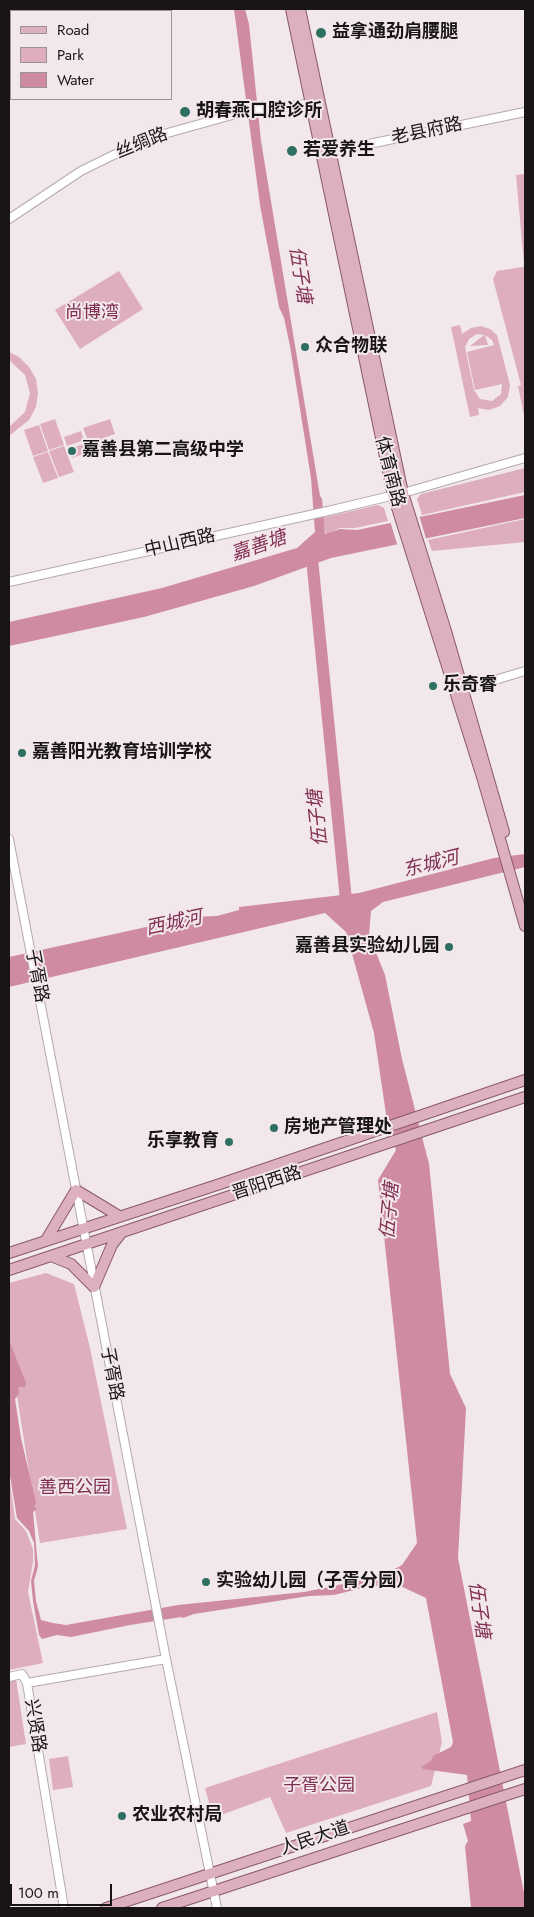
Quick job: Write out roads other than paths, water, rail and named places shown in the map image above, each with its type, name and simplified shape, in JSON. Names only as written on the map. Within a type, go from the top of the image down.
[{"type":"main road","name":"体育南路","points":[[291,9],[315,103],[398,494],[419,557],[519,892],[525,926]]},
{"type":"main road","name":"体育南路","points":[[300,9],[315,103],[330,152],[398,494]]},
{"type":"main road","name":"体育南路","points":[[519,892],[525,903]]},
{"type":"main road","name":"晋阳西路","points":[[9,1252],[525,1080]]},
{"type":"main road","name":"晋阳西路","points":[[9,1270],[525,1097]]},
{"type":"main road","points":[[46,1240],[76,1190],[119,1216]]},
{"type":"main road","points":[[51,1256],[70,1264],[94,1287],[108,1252],[122,1232]]},
{"type":"main road","name":"人民大道","points":[[106,1908],[522,1771]]},
{"type":"main road","name":"人民大道","points":[[162,1908],[434,1817],[524,1789]]},
{"type":"street","name":"丝绸路","points":[[9,219],[82,171],[146,139],[243,112],[315,103]]},
{"type":"street","name":"老县府路","points":[[330,152],[525,112]]},
{"type":"street","name":"中山西路","points":[[9,582],[328,511],[398,494],[525,458]]},
{"type":"street","points":[[458,691],[525,671]]},
{"type":"street","name":"子胥路","points":[[9,839],[82,1228],[166,1659],[217,1908]]},
{"type":"street","name":"兴贤路","points":[[64,1908],[27,1683],[166,1659]]},
{"type":"street","points":[[9,1677],[22,1674],[27,1683]]},
{"type":"water","points":[[234,9],[245,9],[249,24],[261,141],[322,499],[325,534],[340,529],[357,530],[525,495],[525,518],[331,558],[254,586],[144,617],[9,646],[9,622],[162,588],[297,548],[315,532],[311,478],[290,346],[284,318],[279,307],[260,205]]},
{"type":"water","name":"西城河","points":[[525,854],[525,867],[383,902],[371,911],[369,935],[385,975],[402,1059],[429,1164],[450,1374],[466,1408],[458,1558],[525,1898],[525,1908],[471,1908],[465,1846],[468,1841],[463,1824],[471,1821],[467,1775],[423,1769],[421,1767],[431,1761],[433,1756],[451,1747],[453,1742],[426,1598],[394,1583],[366,1587],[334,1595],[309,1596],[194,1614],[183,1618],[130,1625],[71,1637],[57,1635],[42,1639],[39,1635],[31,1581],[35,1565],[34,1543],[29,1531],[17,1518],[9,1470],[9,1340],[26,1383],[25,1387],[18,1387],[19,1394],[15,1399],[21,1438],[36,1503],[34,1506],[37,1509],[33,1512],[38,1567],[34,1581],[36,1601],[41,1620],[53,1623],[66,1625],[178,1605],[304,1592],[363,1580],[391,1571],[402,1565],[417,1543],[378,1180],[396,1150],[386,1114],[374,1033],[346,932],[325,913],[9,987],[9,957],[192,917],[217,916],[239,910],[239,907],[359,893],[494,858]]},
{"type":"waterway","name":"伍子塘","points":[[311,549],[347,910]]},
{"type":"place","name":"益拿通劲肩腰腿","points":[[321,33]]},
{"type":"place","name":"胡春燕口腔诊所","points":[[185,112]]},
{"type":"place","name":"若爱养生","points":[[292,151]]},
{"type":"place","name":"众合物联","points":[[305,347]]},
{"type":"place","name":"嘉善县第二高级中学","points":[[72,451]]},
{"type":"place","name":"乐奇睿","points":[[433,686]]},
{"type":"place","name":"嘉善阳光教育培训学校","points":[[22,753]]},
{"type":"place","name":"嘉善县实验幼儿园","points":[[449,947]]},
{"type":"place","name":"房地产管理处","points":[[274,1128]]},
{"type":"place","name":"乐享教育","points":[[229,1142]]},
{"type":"place","name":"实验幼儿园（子胥分园）","points":[[206,1582]]},
{"type":"place","name":"农业农村局","points":[[122,1816]]},
{"type":"park label","name":"尚博湾","points":[[92,314]]},
{"type":"park label","name":"善西公园","points":[[75,1489]]},
{"type":"park label","name":"子胥公园","points":[[319,1787]]},
{"type":"water label","name":"嘉善塘","points":[[259,547]]},
{"type":"water label","name":"东城河","points":[[431,865]]}]
